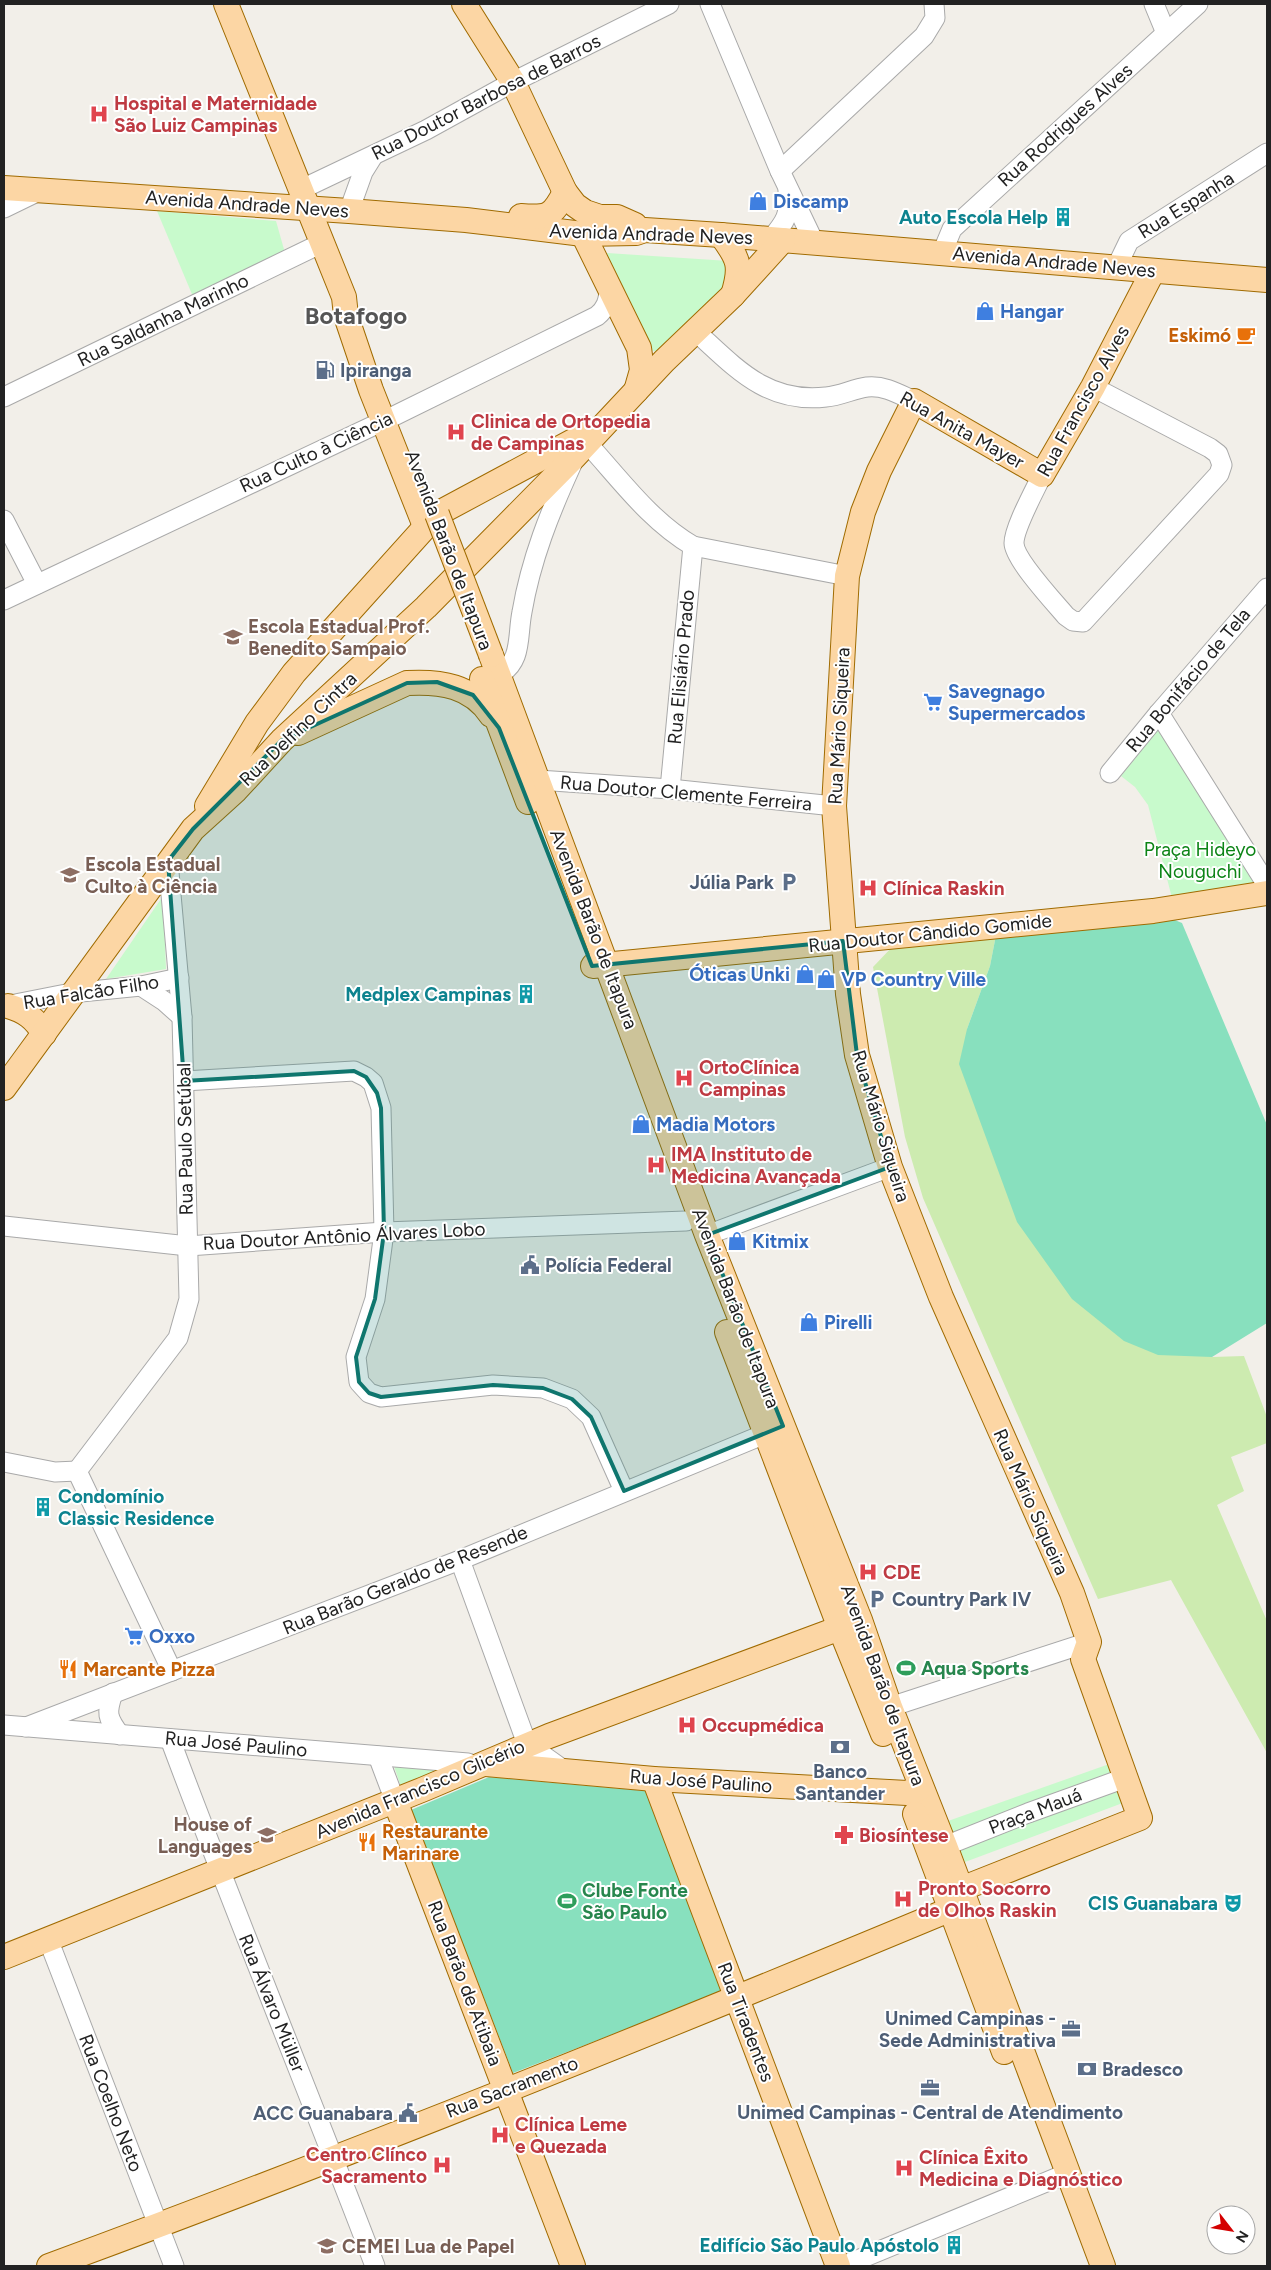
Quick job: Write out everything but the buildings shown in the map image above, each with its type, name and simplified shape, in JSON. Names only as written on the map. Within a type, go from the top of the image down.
[{"type":"main road","name":"Avenida Barão de Itapura","points":[[226,4],[344,297],[358,310],[389,417],[488,664],[538,780],[686,1221],[774,1430],[860,1620],[890,1707],[949,1910],[1060,2176],[1102,2266]]},
{"type":"main road","points":[[464,4],[513,82],[565,192],[575,205],[585,212],[600,217],[617,217],[645,230]]},
{"type":"main road","name":"Avenida Andrade Neves","points":[[4,188],[306,199],[349,211],[466,220],[583,234],[636,233],[645,230],[721,235],[1267,280]]},
{"type":"main road","points":[[466,220],[483,212],[541,218],[554,212],[565,192]]},
{"type":"main road","points":[[583,234],[639,348],[642,370],[636,391]]},
{"type":"main road","points":[[721,235],[739,263],[733,295]]},
{"type":"main road","name":"Rua Delfino Cintra","points":[[4,1088],[194,829],[236,790],[282,740],[426,607],[581,450],[694,330],[733,295],[777,239]]},
{"type":"main road","name":"Rua Francisco Alves","points":[[1042,475],[1093,387],[1153,270]]},
{"type":"main road","name":"Rua Anita Mayer","points":[[914,401],[1042,475]]},
{"type":"main road","name":"Rua Mário Siqueira","points":[[914,401],[876,479],[863,512],[847,576],[834,806],[843,941],[857,1055],[890,1167],[941,1298],[1072,1593],[1089,1642],[1083,1659],[1140,1818],[961,1889]]},
{"type":"main road","points":[[194,829],[246,742],[294,673],[431,520],[605,424]]},
{"type":"main road","name":"Avenida Barão de Itapura","points":[[488,664],[499,728],[600,965],[707,1235],[840,1628],[913,1790],[944,1846],[961,1889],[1060,2176],[1086,2266]]},
{"type":"main road","points":[[282,740],[408,683],[426,682],[450,685],[473,695],[485,705],[499,728]]},
{"type":"main road","points":[[246,742],[255,752],[265,757]]},
{"type":"main road","name":"Rua Doutor Cândido Gomide","points":[[600,965],[1153,911],[1267,893]]},
{"type":"main road","points":[[6,1006],[22,1010],[33,1018],[44,1034]]},
{"type":"main road","name":"Avenida Francisco Glicério","points":[[4,1957],[395,1801],[475,1764],[840,1628]]},
{"type":"main road","name":"Rua José Paulino","points":[[475,1764],[654,1778],[913,1790]]},
{"type":"main road","name":"Rua Tiradentes","points":[[654,1778],[838,2266]]},
{"type":"main road","name":"Rua Barão de Atibaia","points":[[395,1801],[573,2266]]},
{"type":"main road","points":[[949,1910],[959,1896],[961,1889]]},
{"type":"main road","name":"Rua Sacramento","points":[[49,2266],[159,2226],[737,1999],[949,1910]]},
{"type":"street","name":"Rua Doutor Barbosa de Barros","points":[[306,199],[373,156],[426,130],[513,82],[669,4]]},
{"type":"street","points":[[710,4],[784,179],[814,242]]},
{"type":"street","points":[[784,179],[924,36],[935,18],[934,4]]},
{"type":"street","points":[[1154,4],[1166,33]]},
{"type":"street","name":"Rua Rodrigues Alves","points":[[942,253],[952,229],[1198,4]]},
{"type":"street","name":"Rua Espanha","points":[[1116,268],[1129,241],[1267,153]]},
{"type":"street","points":[[349,211],[362,172],[373,156]]},
{"type":"street","points":[[777,239],[786,221],[789,208],[784,179]]},
{"type":"street","points":[[4,208],[43,190]]},
{"type":"street","name":"Rua Saldanha Marinho","points":[[4,397],[322,243]]},
{"type":"street","name":"Rua Culto à Ciência","points":[[4,600],[389,417],[596,316],[604,311],[608,303],[610,288]]},
{"type":"street","name":"Rua Anita Mayer","points":[[694,330],[749,380],[780,394],[826,397],[867,387],[888,389],[914,401]]},
{"type":"street","name":"Rua Francisco Alves","points":[[1042,475],[1016,532],[1014,547],[1022,563],[1066,616],[1073,621],[1083,622],[1222,469],[1221,460],[1210,448],[1093,387]]},
{"type":"street","points":[[488,664],[508,670],[516,656],[528,578],[546,524],[581,450],[655,518],[678,537],[693,546],[847,576]]},
{"type":"street","points":[[4,520],[37,584]]},
{"type":"street","name":"Rua Elisiário Prado","points":[[670,789],[693,546]]},
{"type":"street","name":"Rua Bonifácio de Tela","points":[[1110,773],[1158,713],[1266,592]]},
{"type":"street","points":[[1158,713],[1267,885]]},
{"type":"street","name":"Rua Doutor Clemente Ferreira","points":[[538,780],[670,789],[834,806]]},
{"type":"street","name":"Rua Paulo Setúbal","points":[[77,1471],[178,1338],[189,1299],[182,1017],[168,862]]},
{"type":"street","name":"Rua Falcão Filho","points":[[6,1006],[72,993],[141,986],[179,978]]},
{"type":"street","points":[[141,986],[164,1001],[182,1017]]},
{"type":"street","points":[[184,1081],[354,1071],[366,1076],[373,1083],[381,1108],[384,1232],[375,1299],[356,1357],[360,1382],[369,1393],[381,1397],[493,1385],[543,1388],[572,1399],[591,1417],[624,1491]]},
{"type":"street","points":[[707,1235],[890,1167]]},
{"type":"street","name":"Rua Doutor Antônio Álvares Lobo","points":[[4,1226],[188,1246],[384,1232],[686,1221]]},
{"type":"street","name":"Rua Barão Geraldo de Resende","points":[[26,1727],[460,1560],[774,1430]]},
{"type":"street","points":[[4,1462],[55,1472],[77,1471],[172,1670]]},
{"type":"street","points":[[460,1560],[528,1744],[565,1771]]},
{"type":"street","points":[[890,1707],[1089,1642]]},
{"type":"street","points":[[113,1693],[108,1713],[109,1721],[120,1735]]},
{"type":"street","name":"Rua José Paulino","points":[[4,1725],[475,1764]]},
{"type":"street","name":"Rua Álvaro Müller","points":[[170,1739],[219,1871],[334,2157],[375,2266]]},
{"type":"street","name":"Rua Barão de Atibaia","points":[[378,1756],[395,1801]]},
{"type":"street","name":"Praça Mauá","points":[[944,1846],[1125,1778]]},
{"type":"street","name":"Rua Coelho Neto","points":[[48,1939],[174,2266]]},
{"type":"street","points":[[843,2266],[1060,2176]]},
{"type":"highlighted area","points":[[437,682],[473,695],[499,728],[592,966],[843,941],[857,1055],[890,1167],[707,1235],[783,1426],[624,1491],[591,1417],[572,1399],[543,1388],[493,1385],[381,1397],[369,1393],[359,1382],[356,1357],[375,1299],[384,1232],[381,1108],[377,1093],[366,1077],[354,1071],[184,1081],[168,861],[193,829],[282,740],[407,683]]},
{"type":"green space","points":[[157,211],[276,221],[285,253],[194,299]]},
{"type":"green space","points":[[607,253],[729,261],[736,275],[671,347],[657,352],[648,349],[604,261]]},
{"type":"green space","name":"Praça Hideyo Nouguchi","points":[[1158,730],[1264,891],[1172,898],[1148,805],[1135,787],[1121,776]]},
{"type":"green space","points":[[163,896],[166,969],[106,979]]},
{"type":"green space","points":[[1153,911],[1182,923],[1267,1125],[1267,1323],[1212,1357],[1158,1355],[1124,1341],[1072,1299],[1017,1222],[959,1064],[967,1029],[990,966],[997,930]]},
{"type":"green space","points":[[997,930],[990,966],[967,1029],[1212,1357],[1244,1356],[1267,1417],[1267,1443],[1231,1457],[1244,1491],[1217,1505],[1267,1621],[1267,1753],[1171,1580],[1098,1599],[923,1198],[905,1137],[873,967],[894,945]]},
{"type":"green space","points":[[1115,1762],[1128,1801],[965,1862],[948,1821]]},
{"type":"green space","points":[[394,1766],[445,1770],[401,1787]]},
{"type":"green space","name":"Clube Fonte São Paulo","points":[[489,1777],[646,1791],[724,1991],[513,2073],[411,1810]]},
{"type":"place","name":"Hospital e Maternidade São Luiz Campinas","points":[[99,114]]},
{"type":"place","name":"Discamp","points":[[758,201]]},
{"type":"place","name":"Auto Escola Help","points":[[1063,217]]},
{"type":"place","name":"Hangar","points":[[985,311]]},
{"type":"place","name":"Eskimó","points":[[1246,335]]},
{"type":"place","name":"Ipiranga","points":[[325,370]]},
{"type":"place","name":"Clinica de Ortopedia de Campinas","points":[[456,432]]},
{"type":"place","name":"Escola Estadual Prof. Benedito Sampaio","points":[[233,637]]},
{"type":"place","name":"Savegnago Supermercados","points":[[933,702]]},
{"type":"place","name":"Escola Estadual Culto à Ciência","points":[[70,875]]},
{"type":"place","name":"Júlia Park","points":[[789,882]]},
{"type":"place","name":"Clínica Raskin","points":[[868,888]]},
{"type":"place","name":"Óticas Unki","points":[[805,974]]},
{"type":"place","name":"VP Country Ville","points":[[826,979]]},
{"type":"place","name":"Medplex Campinas","points":[[526,994]]},
{"type":"place","name":"OrtoClínica Campinas","points":[[684,1078]]},
{"type":"place","name":"Madia Motors","points":[[641,1124]]},
{"type":"place","name":"IMA Instituto de Medicina Avançada","points":[[656,1165]]},
{"type":"place","name":"Kitmix","points":[[737,1241]]},
{"type":"place","name":"Polícia Federal","points":[[530,1265]]},
{"type":"place","name":"Pirelli","points":[[809,1322]]},
{"type":"place","name":"Condomínio Classic Residence","points":[[43,1507]]},
{"type":"place","name":"CDE","points":[[868,1572]]},
{"type":"place","name":"Country Park IV","points":[[877,1599]]},
{"type":"place","name":"Oxxo","points":[[134,1636]]},
{"type":"place","name":"Aqua Sports","points":[[906,1668]]},
{"type":"place","name":"Marcante Pizza","points":[[68,1669]]},
{"type":"place","name":"Occupmédica","points":[[687,1725]]},
{"type":"place","name":"Banco Santander","points":[[840,1747]]},
{"type":"place","name":"House of Languages","points":[[267,1835]]},
{"type":"place","name":"Biosíntese","points":[[844,1835]]},
{"type":"place","name":"Restaurante Marinare","points":[[367,1842]]},
{"type":"place","name":"Pronto Socorro de Olhos Raskin","points":[[903,1899]]},
{"type":"place","name":"Clube Fonte São Paulo","points":[[567,1901]]},
{"type":"place","name":"CIS Guanabara","points":[[1233,1903]]},
{"type":"place","name":"Unimed Campinas - Sede Administrativa","points":[[1071,2029]]},
{"type":"place","name":"Bradesco","points":[[1087,2069]]},
{"type":"place","name":"Unimed Campinas - Central de Atendimento","points":[[930,2088]]},
{"type":"place","name":"ACC Guanabara","points":[[408,2113]]},
{"type":"place","name":"Clínica Leme e Quezada","points":[[500,2135]]},
{"type":"place","name":"Centro Clínco Sacramento","points":[[442,2165]]},
{"type":"place","name":"Clínica Êxito Medicina e Diagnóstico","points":[[904,2168]]},
{"type":"place","name":"Edifício São Paulo Apóstolo","points":[[954,2245]]},
{"type":"place","name":"CEMEI Lua de Papel","points":[[327,2246]]},
{"type":"district","name":"Botafogo","points":[[356,315]]}]
